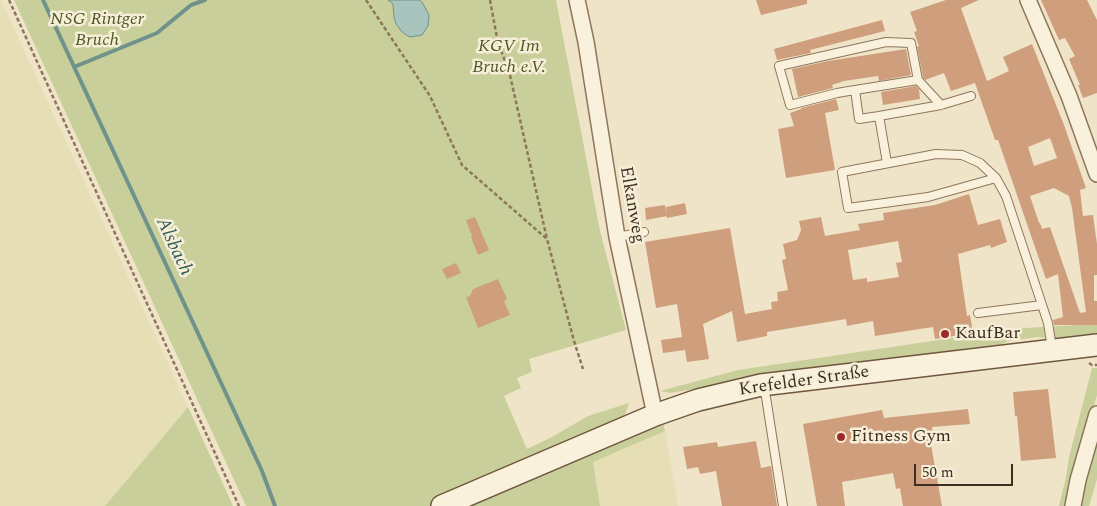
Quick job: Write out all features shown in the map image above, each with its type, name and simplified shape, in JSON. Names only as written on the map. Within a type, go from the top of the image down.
[{"type":"main road","name":"Krefelder Straße","points":[[442,506],[655,414],[698,400],[762,385],[1052,350],[1092,354]]},
{"type":"street","name":"Elkanweg","points":[[577,0],[586,42],[616,237],[655,414]]},
{"type":"street","points":[[1028,0],[1069,96],[1097,174]]},
{"type":"street","points":[[1073,506],[1078,480],[1097,414]]},
{"type":"lane","points":[[918,80],[836,93],[790,105],[779,66],[886,42],[911,43],[918,80],[941,105]]},
{"type":"lane","points":[[855,90],[859,119],[941,105],[971,96]]},
{"type":"lane","points":[[879,116],[887,163]]},
{"type":"lane","points":[[996,178],[928,197],[848,208],[842,172],[936,154],[962,155],[980,163],[996,178],[1006,196],[1048,323],[1052,350]]},
{"type":"lane","points":[[616,237],[644,232]]},
{"type":"lane","points":[[978,314],[1042,304]]},
{"type":"lane","points":[[762,385],[766,397],[783,506]]},
{"type":"path","points":[[9,0],[239,506]]},
{"type":"path","points":[[366,0],[430,96],[462,164],[547,239]]},
{"type":"path","points":[[490,0],[498,43],[509,71],[547,239],[583,369]]},
{"type":"path","points":[[1092,354],[1092,365],[1097,365]]},
{"type":"shaded area","points":[[0,0],[188,407],[105,506],[0,506]]},
{"type":"shaded area","points":[[665,431],[678,506],[600,506],[593,462]]},
{"type":"green space","points":[[14,0],[388,0],[393,4],[394,17],[423,2],[419,0],[556,0],[600,231],[626,330],[529,359],[532,372],[517,378],[521,388],[504,396],[527,449],[588,416],[629,403],[624,418],[430,506],[246,506]]},
{"type":"green space","points":[[1097,325],[1097,333],[1095,336],[1067,340],[1037,337],[1009,341],[983,352],[797,373],[670,393],[660,391],[738,370],[992,332]]},
{"type":"green space","points":[[1092,368],[1097,368],[1097,395],[1066,506],[1059,506],[1069,457]]},
{"type":"green space","points":[[188,407],[233,506],[105,506]]},
{"type":"green space","points":[[663,422],[665,431],[593,462],[600,506],[461,506]]},
{"type":"green space","points":[[1097,438],[1097,479],[1089,506],[1079,506],[1086,474]]},
{"type":"water","points":[[388,0],[419,0],[422,2],[429,15],[428,26],[422,35],[410,37],[403,33],[396,24],[393,4]]},
{"type":"building","points":[[756,0],[807,0],[807,4],[761,15]]},
{"type":"building","points":[[946,0],[979,0],[961,8],[987,81],[1009,71],[1003,57],[1032,44],[1064,125],[1086,188],[1080,190],[1083,216],[1093,215],[1097,244],[1097,275],[1094,275],[1094,301],[1097,301],[1097,325],[1054,325],[1053,320],[1063,317],[1058,274],[1046,279],[998,140],[995,140],[975,83],[951,91],[944,73],[925,80],[917,47],[919,46],[914,32],[917,31],[910,12]],"holes":[[[1050,138],[1057,158],[1034,166],[1028,147]],[[1054,188],[1069,196],[1086,312],[1080,313],[1050,227],[1042,229],[1030,196]]]},
{"type":"building","points":[[1041,0],[1087,0],[1097,20],[1097,93],[1083,98],[1078,85],[1080,85],[1069,59],[1075,56],[1065,38],[1059,40]]},
{"type":"building","points":[[882,20],[885,31],[810,50],[811,53],[777,60],[774,49]]},
{"type":"building","points":[[906,49],[911,75],[879,81],[878,76],[844,81],[832,85],[833,88],[798,97],[792,69],[828,61]]},
{"type":"building","points":[[916,86],[919,89],[920,99],[883,105],[881,92]]},
{"type":"building","points":[[836,99],[839,110],[825,113],[835,170],[786,178],[778,129],[794,126],[790,113],[801,108]]},
{"type":"building","points":[[969,194],[978,225],[1000,219],[1007,242],[991,248],[990,245],[958,254],[967,316],[970,315],[973,333],[935,339],[933,327],[875,336],[873,321],[847,326],[846,319],[767,332],[767,336],[737,342],[732,311],[703,324],[709,359],[687,362],[685,350],[663,353],[661,340],[682,337],[677,304],[656,308],[645,242],[730,228],[745,314],[772,309],[771,302],[778,301],[777,292],[788,290],[782,260],[786,259],[783,244],[797,240],[801,230],[799,221],[821,217],[825,236],[860,230],[858,224],[884,220],[883,213],[935,205]],"holes":[[[898,241],[902,262],[896,263],[899,277],[867,282],[867,278],[853,280],[848,250]]]},
{"type":"building","points":[[685,203],[687,214],[667,218],[666,207]]},
{"type":"building","points":[[665,205],[667,216],[646,220],[645,208]]},
{"type":"building","points":[[475,217],[489,250],[478,255],[466,220]]},
{"type":"building","points":[[456,263],[461,273],[447,279],[442,269]]},
{"type":"building","points":[[498,279],[507,299],[504,301],[510,315],[478,328],[466,297],[470,296],[473,289]]},
{"type":"building","points":[[1048,389],[1056,458],[1021,461],[1013,392]]},
{"type":"building","points":[[968,409],[970,424],[932,427],[933,433],[929,433],[942,506],[903,506],[900,488],[896,489],[893,473],[842,482],[845,506],[817,506],[803,424],[882,410],[884,418]]},
{"type":"building","points":[[756,441],[761,468],[771,466],[777,506],[722,506],[716,471],[700,474],[698,467],[687,469],[683,447],[717,442],[718,447]]},
{"type":"waterway","name":"Alsbach","points":[[43,0],[262,471],[275,506]]},
{"type":"waterway","points":[[74,67],[157,33],[191,5],[205,0]]},
{"type":"place","name":"KaufBar","points":[[945,334]]},
{"type":"place","name":"Fitness Gym","points":[[841,437]]},
{"type":"park label","name":"NSG Rintger Bruch","points":[[97,30]]},
{"type":"park label","name":"KGV Im Bruch e.V.","points":[[509,57]]}]
